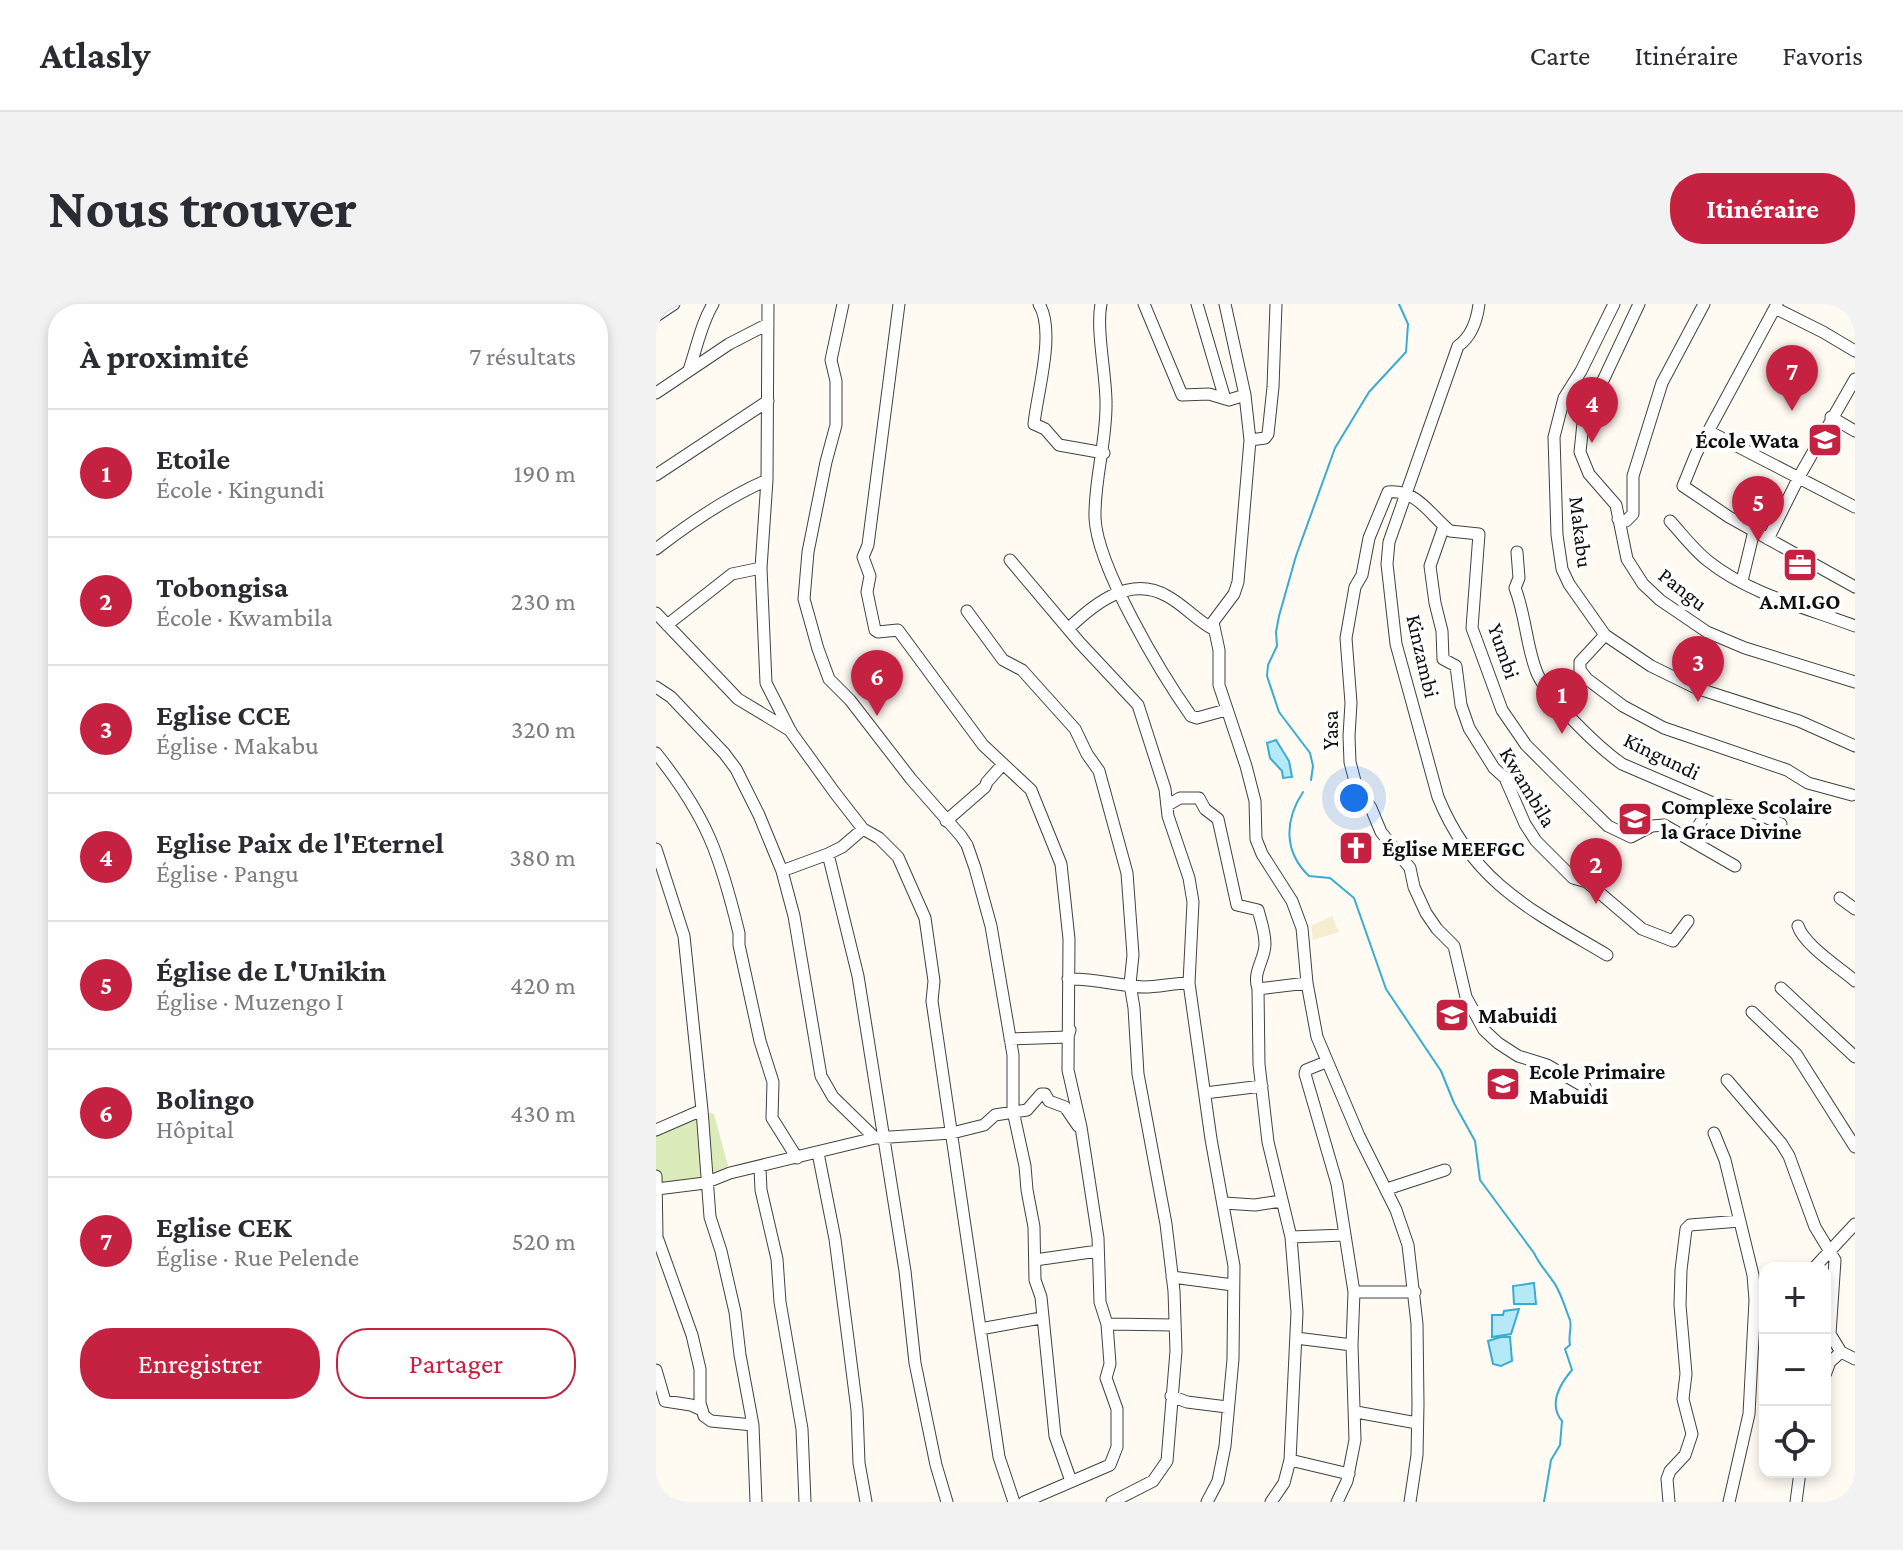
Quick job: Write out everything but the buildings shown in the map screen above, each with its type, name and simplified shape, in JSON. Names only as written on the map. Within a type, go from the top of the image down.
[{"type":"street","points":[[656,316],[674,304]]},
{"type":"street","points":[[689,370],[701,337],[703,321],[713,304]]},
{"type":"street","points":[[768,304],[767,480],[761,568],[766,683],[791,732],[863,829],[879,838],[897,855],[924,916],[934,981],[932,1001],[999,1457],[1014,1502]]},
{"type":"street","points":[[843,304],[831,360],[836,381],[836,425],[808,552],[804,599],[829,679],[850,700],[967,845],[975,868],[991,926],[1013,1059],[1013,1111],[1025,1166],[1035,1280],[1040,1295],[1055,1436],[1071,1481]]},
{"type":"street","points":[[899,304],[868,545],[863,557],[870,576],[867,592],[877,632],[898,630],[983,745],[1031,790],[1061,864],[1069,939],[1068,1070],[1081,1127],[1098,1251],[1100,1302],[1107,1324],[1110,1364],[1106,1378],[1117,1409],[1115,1453],[1110,1465],[1024,1502]]},
{"type":"street","points":[[1039,304],[1044,313],[1045,356],[1034,424],[1045,429],[1056,444],[1104,453]]},
{"type":"street","points":[[1101,304],[1106,403],[1104,453],[1096,484],[1096,533],[1120,591],[1191,716],[1197,718],[1226,710]]},
{"type":"street","points":[[1144,304],[1182,395],[1208,393],[1225,399],[1245,395]]},
{"type":"street","points":[[1197,304],[1225,399]]},
{"type":"street","points":[[1225,304],[1245,395],[1250,440],[1238,582],[1234,594],[1215,616],[1213,629],[1219,650],[1219,685],[1255,801],[1256,839],[1292,901],[1302,928],[1312,1017],[1326,1062],[1387,1189],[1408,1245],[1415,1292],[1417,1423],[1417,1455],[1410,1502]]},
{"type":"street","points":[[1250,440],[1265,438],[1268,434],[1276,304]]},
{"type":"street","name":"Kinzambi","points":[[1479,304],[1477,318],[1467,340],[1458,346],[1387,552],[1393,625],[1428,766],[1447,819],[1472,857],[1500,887],[1541,917],[1607,955]]},
{"type":"street","name":"Makabu","points":[[1614,304],[1564,398],[1554,437],[1557,535],[1562,569],[1569,584],[1605,635],[1628,653],[1688,685],[1799,721],[1855,746]]},
{"type":"street","name":"Pangu","points":[[1639,304],[1583,423],[1581,440],[1583,465],[1601,490],[1613,500],[1627,559],[1637,576],[1660,600],[1684,618],[1745,648],[1855,682]]},
{"type":"street","points":[[1618,519],[1626,521],[1633,514],[1633,476],[1662,383],[1704,304]]},
{"type":"street","points":[[1855,351],[1776,306],[1708,431],[1683,486],[1754,531],[1855,587]]},
{"type":"street","points":[[656,393],[768,324]]},
{"type":"street","points":[[1768,539],[1831,417],[1855,379]]},
{"type":"street","points":[[656,475],[768,401]]},
{"type":"street","points":[[1831,417],[1855,431]]},
{"type":"street","points":[[1708,431],[1855,507]]},
{"type":"street","points":[[656,549],[691,521],[741,491],[767,480]]},
{"type":"street","name":"Yasa","points":[[1407,494],[1388,492],[1369,538],[1362,575],[1355,587],[1346,638],[1352,772],[1381,832],[1410,868],[1414,887],[1426,913],[1454,946],[1466,997],[1484,1030],[1518,1056],[1547,1065],[1585,1087]]},
{"type":"street","name":"Yumbi","points":[[1407,494],[1428,507],[1444,526],[1455,533],[1479,534],[1473,633],[1502,710],[1526,745],[1608,826],[1631,837],[1652,826],[1664,825],[1735,866]]},
{"type":"street","points":[[1670,521],[1707,560],[1742,581],[1855,626]]},
{"type":"street","name":"Kwambila","points":[[1444,526],[1430,566],[1442,631],[1443,659],[1456,666],[1461,705],[1469,728],[1494,768],[1505,778],[1525,824],[1536,841],[1573,878],[1587,882],[1642,929],[1673,941],[1688,921]]},
{"type":"street","points":[[1742,581],[1754,531]]},
{"type":"street","name":"Kingundi","points":[[1517,552],[1519,578],[1515,588],[1525,616],[1538,676],[1552,696],[1595,741],[1622,764],[1713,803],[1747,809],[1781,824]]},
{"type":"street","points":[[1010,560],[1138,705],[1165,789],[1168,816],[1189,878],[1193,902],[1189,983],[1234,1266],[1233,1359],[1221,1471],[1207,1502]]},
{"type":"street","points":[[667,625],[732,574],[761,568]]},
{"type":"street","points":[[1069,628],[1088,610],[1120,591],[1142,588],[1168,596],[1213,629]]},
{"type":"street","points":[[967,611],[1003,660],[1022,670],[1070,722],[1099,771],[1127,873],[1133,955],[1130,984],[1141,1092],[1162,1202],[1172,1277],[1176,1351],[1168,1456],[1164,1468],[1153,1481],[1112,1502]]},
{"type":"street","points":[[656,613],[738,699],[791,732]]},
{"type":"street","points":[[1605,635],[1580,662],[1580,670],[1587,679],[1623,706],[1664,728],[1787,770],[1808,783],[1852,795]]},
{"type":"street","points":[[656,687],[671,697],[736,769],[759,815],[782,871],[794,916],[821,1076],[833,1097],[879,1138]]},
{"type":"street","points":[[656,753],[693,803],[718,854],[739,933],[760,1041],[773,1082],[772,1118],[797,1158]]},
{"type":"street","points":[[946,821],[985,787],[1003,764]]},
{"type":"street","points":[[1168,805],[1174,800],[1192,796],[1199,798],[1205,809],[1218,819],[1237,905],[1258,910],[1263,930],[1265,947],[1255,980],[1258,989],[1257,1035],[1268,1142],[1291,1237],[1297,1312],[1290,1460],[1284,1483],[1271,1502]]},
{"type":"street","points":[[1690,839],[1713,803]]},
{"type":"street","points":[[782,871],[842,847],[863,829]]},
{"type":"street","points":[[656,849],[684,936],[702,1110],[705,1183],[710,1217],[733,1298],[753,1425],[756,1502]]},
{"type":"street","points":[[828,854],[858,976],[879,1138],[905,1271],[915,1363],[936,1465],[947,1502]]},
{"type":"street","points":[[1840,898],[1855,909]]},
{"type":"street","points":[[1798,926],[1799,932],[1855,981]]},
{"type":"street","points":[[1068,979],[1089,978],[1110,984],[1143,987],[1189,983]]},
{"type":"street","points":[[1258,989],[1307,983]]},
{"type":"street","points":[[1781,988],[1855,1057]]},
{"type":"street","points":[[1752,1012],[1796,1054],[1855,1147]]},
{"type":"street","points":[[1010,1039],[1068,1037],[1070,1029]]},
{"type":"street","points":[[1326,1062],[1306,1070],[1305,1074],[1337,1184],[1354,1292],[1355,1440],[1349,1474],[1337,1502]]},
{"type":"street","points":[[1727,1080],[1789,1156],[1815,1227],[1835,1260],[1830,1334],[1841,1352],[1855,1359]]},
{"type":"street","points":[[1205,1093],[1262,1086]]},
{"type":"street","points":[[657,1189],[705,1183],[730,1173],[879,1138],[952,1133],[984,1125],[995,1115],[1027,1110],[1039,1096],[1045,1094],[1049,1101],[1065,1107],[1076,1125],[1081,1127]]},
{"type":"street","points":[[656,1130],[702,1110]]},
{"type":"street","points":[[1714,1133],[1759,1276],[1749,1414],[1729,1502]]},
{"type":"street","points":[[818,1153],[835,1239],[866,1502]]},
{"type":"street","points":[[760,1168],[761,1190],[777,1259],[783,1319],[802,1429],[805,1502]]},
{"type":"street","points":[[1387,1189],[1445,1170]]},
{"type":"street","points":[[656,1176],[657,1237],[692,1335],[702,1380],[702,1410],[706,1419],[753,1425]]},
{"type":"street","points":[[1224,1203],[1255,1205],[1281,1201]]},
{"type":"street","points":[[1669,1502],[1667,1479],[1685,1455],[1692,1434],[1683,1399],[1686,1374],[1680,1305],[1686,1229],[1690,1225],[1740,1221]]},
{"type":"street","points":[[1820,1262],[1855,1224]]},
{"type":"street","points":[[1291,1237],[1345,1235]]},
{"type":"street","points":[[1035,1260],[1098,1251]]},
{"type":"street","points":[[1172,1277],[1233,1285]]},
{"type":"street","points":[[1354,1292],[1415,1292]]},
{"type":"street","points":[[980,1329],[1041,1318]]},
{"type":"street","points":[[1107,1324],[1175,1325]]},
{"type":"street","points":[[1296,1338],[1352,1345]]},
{"type":"street","points":[[1831,1361],[1841,1352]]},
{"type":"street","points":[[656,1370],[665,1401],[702,1410]]},
{"type":"street","points":[[1171,1396],[1187,1402],[1227,1407]]},
{"type":"street","points":[[1356,1412],[1417,1423]]},
{"type":"street","points":[[1290,1460],[1349,1474]]},
{"type":"street","points":[[1796,1502],[1799,1478]]},
{"type":"shaded area","points":[[1332,916],[1339,932],[1313,940],[1311,926]]},
{"type":"green space","points":[[702,1111],[714,1114],[730,1173],[656,1190],[656,1132]]},
{"type":"water","points":[[1276,740],[1289,761],[1292,777],[1283,778],[1282,771],[1270,758],[1267,743]]},
{"type":"water","points":[[1534,1283],[1536,1304],[1514,1304],[1513,1286]]},
{"type":"water","points":[[1519,1309],[1511,1334],[1492,1337],[1492,1315]]},
{"type":"water","points":[[1510,1337],[1512,1361],[1501,1366],[1493,1364],[1488,1341]]},
{"type":"waterway","points":[[1311,780],[1313,766],[1310,753],[1279,712],[1267,676],[1268,665],[1277,646],[1279,616],[1296,556],[1335,448],[1369,392],[1406,352],[1408,324],[1399,304]]},
{"type":"waterway","points":[[1303,792],[1290,825],[1291,847],[1295,857],[1309,876],[1330,878],[1354,898],[1386,989],[1441,1071],[1475,1141],[1480,1180],[1555,1284],[1570,1320],[1570,1345],[1565,1349],[1572,1370],[1557,1394],[1556,1408],[1562,1421],[1560,1445],[1551,1460],[1544,1502]]},
{"type":"place","name":"Eglise CEK","points":[[1792,411]]},
{"type":"place","name":"École Wata","points":[[1825,440]]},
{"type":"place","name":"Eglise Paix de l'Eternel","points":[[1592,443]]},
{"type":"place","name":"Église de L'Unikin","points":[[1758,542]]},
{"type":"place","name":"A.MI.GO","points":[[1800,565]]},
{"type":"place","name":"Eglise CCE","points":[[1698,702]]},
{"type":"place","name":"Bolingo","points":[[877,716]]},
{"type":"place","name":"Etoile","points":[[1562,734]]},
{"type":"place","name":"Complexe Scolaire la Grace Divine","points":[[1635,819]]},
{"type":"place","name":"Église MEEFGC","points":[[1356,848]]},
{"type":"place","name":"Tobongisa","points":[[1596,904]]},
{"type":"place","name":"Mabuidi","points":[[1452,1015]]},
{"type":"place","name":"Ecole Primaire Mabuidi","points":[[1503,1084]]}]
